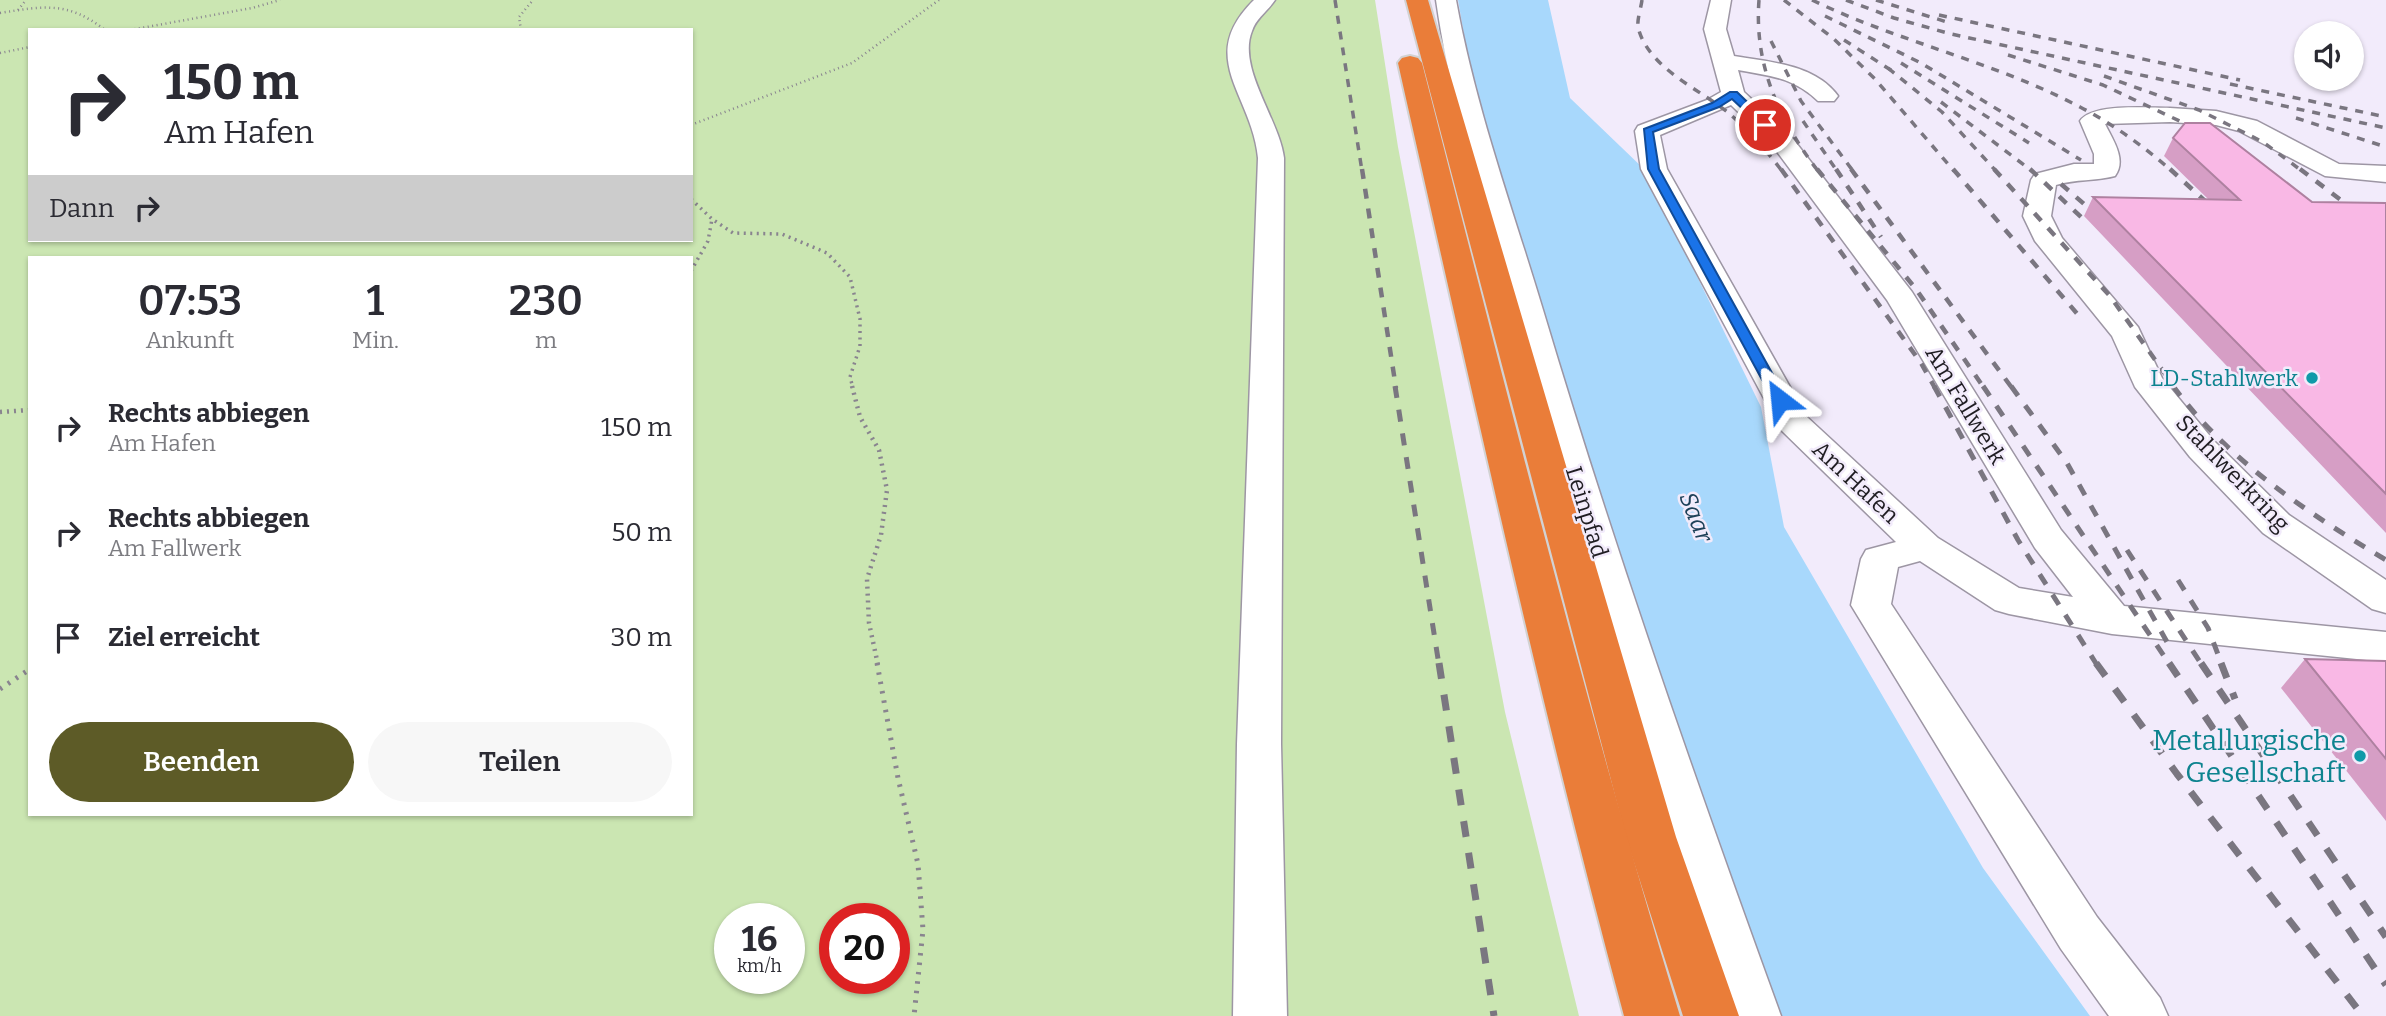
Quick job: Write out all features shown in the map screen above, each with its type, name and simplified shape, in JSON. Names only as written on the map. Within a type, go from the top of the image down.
[{"type":"highway","points":[[1395,0],[1427,141],[1557,668],[1601,839],[1652,1016]]},
{"type":"highway","points":[[1417,0],[1644,811],[1711,1016]]},
{"type":"street","points":[[1260,1016],[1259,744],[1272,158],[1267,133],[1236,57],[1241,28],[1265,0]]},
{"type":"street","name":"Leinpfad","points":[[1446,0],[1472,127],[1591,526],[1682,810],[1754,1016]]},
{"type":"street","points":[[1721,0],[1715,29],[1733,94]]},
{"type":"street","points":[[1724,61],[1785,72],[1810,81],[1826,96]]},
{"type":"street","name":"Am Hafen","points":[[1733,94],[1715,105],[1647,131],[1654,169],[1793,424],[1925,547],[2009,600],[2112,619]]},
{"type":"street","name":"Am Fallwerk","points":[[1733,94],[1781,141],[1901,298],[2048,539],[2112,619]]},
{"type":"street","name":"Stahlwerkring","points":[[2386,174],[2334,171],[2248,126],[2216,118],[2170,115],[2098,117],[2092,121],[2107,154],[2106,171],[2074,173],[2044,180],[2037,216],[2049,241],[2127,334],[2147,380],[2203,449],[2276,523],[2386,599]]},
{"type":"street","points":[[1925,547],[1880,559],[1871,606],[2079,933],[2141,1016]]},
{"type":"street","points":[[2112,619],[2386,647]]},
{"type":"path","points":[[19,10],[26,0]]},
{"type":"path","points":[[141,28],[252,8],[281,0]]},
{"type":"path","points":[[521,28],[519,17],[533,0]]},
{"type":"path","points":[[693,124],[852,63],[939,0]]},
{"type":"path","points":[[0,13],[19,10],[71,11],[90,16],[103,28]]},
{"type":"path","points":[[0,53],[28,47]]},
{"type":"path","points":[[693,201],[712,219],[733,233],[782,234],[827,253],[850,277],[860,318],[860,346],[850,377],[860,417],[879,450],[887,490],[881,535],[867,579],[869,623],[891,727],[898,778],[918,864],[923,930],[914,1016]]},
{"type":"path","points":[[693,267],[708,241],[712,219]]},
{"type":"path","points":[[0,412],[28,410]]},
{"type":"path","points":[[0,689],[28,670]]},
{"type":"green space","points":[[0,0],[1375,0],[1398,147],[1505,712],[1579,1016],[0,1016]]},
{"type":"water","name":"Saar","points":[[1458,0],[1548,0],[1570,98],[1645,170],[1761,407],[1784,527],[1983,868],[2090,1016],[1770,1016],[1660,699],[1476,104]]},
{"type":"building","name":"LD-Stahlwerk","points":[[2185,123],[2210,123],[2312,202],[2386,203],[2386,494],[2093,197],[2240,200],[2173,138]]},
{"type":"building","points":[[2305,659],[2386,661],[2386,759]]},
{"type":"railway","points":[[1335,0],[1362,171]]},
{"type":"railway","points":[[1642,0],[1638,27],[1653,55],[1664,67],[1731,115],[1782,171]]},
{"type":"railway","points":[[1759,0],[1761,47],[1772,91],[1792,132],[1818,171]]},
{"type":"railway","points":[[1784,0],[1834,39],[1875,79],[1954,171]]},
{"type":"railway","points":[[1812,0],[1845,15],[2048,91],[2116,128],[2172,171]]},
{"type":"railway","points":[[1846,0],[1894,18],[1951,34],[2386,128]]},
{"type":"railway","points":[[1876,0],[1947,22]]},
{"type":"railway","points":[[1939,15],[2240,80]]},
{"type":"railway","points":[[1825,16],[1921,63],[2081,160]]},
{"type":"railway","points":[[1844,40],[1889,69]]},
{"type":"railway","points":[[1771,41],[1801,101],[1853,171]]},
{"type":"railway","points":[[2008,55],[2103,85],[2203,132]]},
{"type":"railway","points":[[1901,63],[2029,143]]},
{"type":"railway","points":[[1889,69],[1897,74]]},
{"type":"railway","points":[[1889,69],[1942,112],[1996,171]]},
{"type":"railway","points":[[2104,76],[2199,110],[2263,142],[2302,171]]},
{"type":"railway","points":[[2230,84],[2386,117]]},
{"type":"railway","points":[[1941,102],[2032,171]]},
{"type":"railway","points":[[2296,118],[2386,147]]},
{"type":"railway","points":[[1803,121],[1837,171]]},
{"type":"railway","points":[[1362,169],[1396,388]]},
{"type":"railway","points":[[1781,169],[1921,363],[1935,388]]},
{"type":"railway","points":[[1817,169],[1916,289],[1984,388]]},
{"type":"railway","points":[[1836,169],[1881,237]]},
{"type":"railway","points":[[1851,169],[2012,388]]},
{"type":"railway","points":[[1953,169],[2080,317]]},
{"type":"railway","points":[[1994,169],[2110,296],[2175,388]]},
{"type":"railway","points":[[2030,169],[2081,217]]},
{"type":"railway","points":[[2170,169],[2217,212]]},
{"type":"railway","points":[[2300,169],[2358,213]]},
{"type":"railway","points":[[2061,184],[2098,216]]},
{"type":"railway","points":[[1395,386],[1439,665]]},
{"type":"railway","points":[[1934,386],[2018,540],[2097,665]]},
{"type":"railway","points":[[1983,386],[2170,665]]},
{"type":"railway","points":[[2011,386],[2067,463],[2172,651]]},
{"type":"railway","points":[[2173,386],[2195,413],[2244,462],[2299,504],[2386,560]]},
{"type":"railway","points":[[2127,550],[2202,665]]},
{"type":"railway","points":[[2178,580],[2208,628],[2222,665]]},
{"type":"railway","points":[[1439,663],[1494,1016]]},
{"type":"railway","points":[[2096,663],[2177,774],[2363,1016]]},
{"type":"railway","points":[[2169,663],[2386,985]]},
{"type":"railway","points":[[2201,663],[2386,937]]},
{"type":"railway","points":[[2221,663],[2235,699]]},
{"type":"place","name":"LD-Stahlwerk","points":[[2312,378]]},
{"type":"place","name":"Metallurgische Gesellschaft","points":[[2360,756]]},
{"type":"route","points":[[1765,125],[1733,94],[1715,105],[1647,131],[1654,169],[1780,400]]}]
